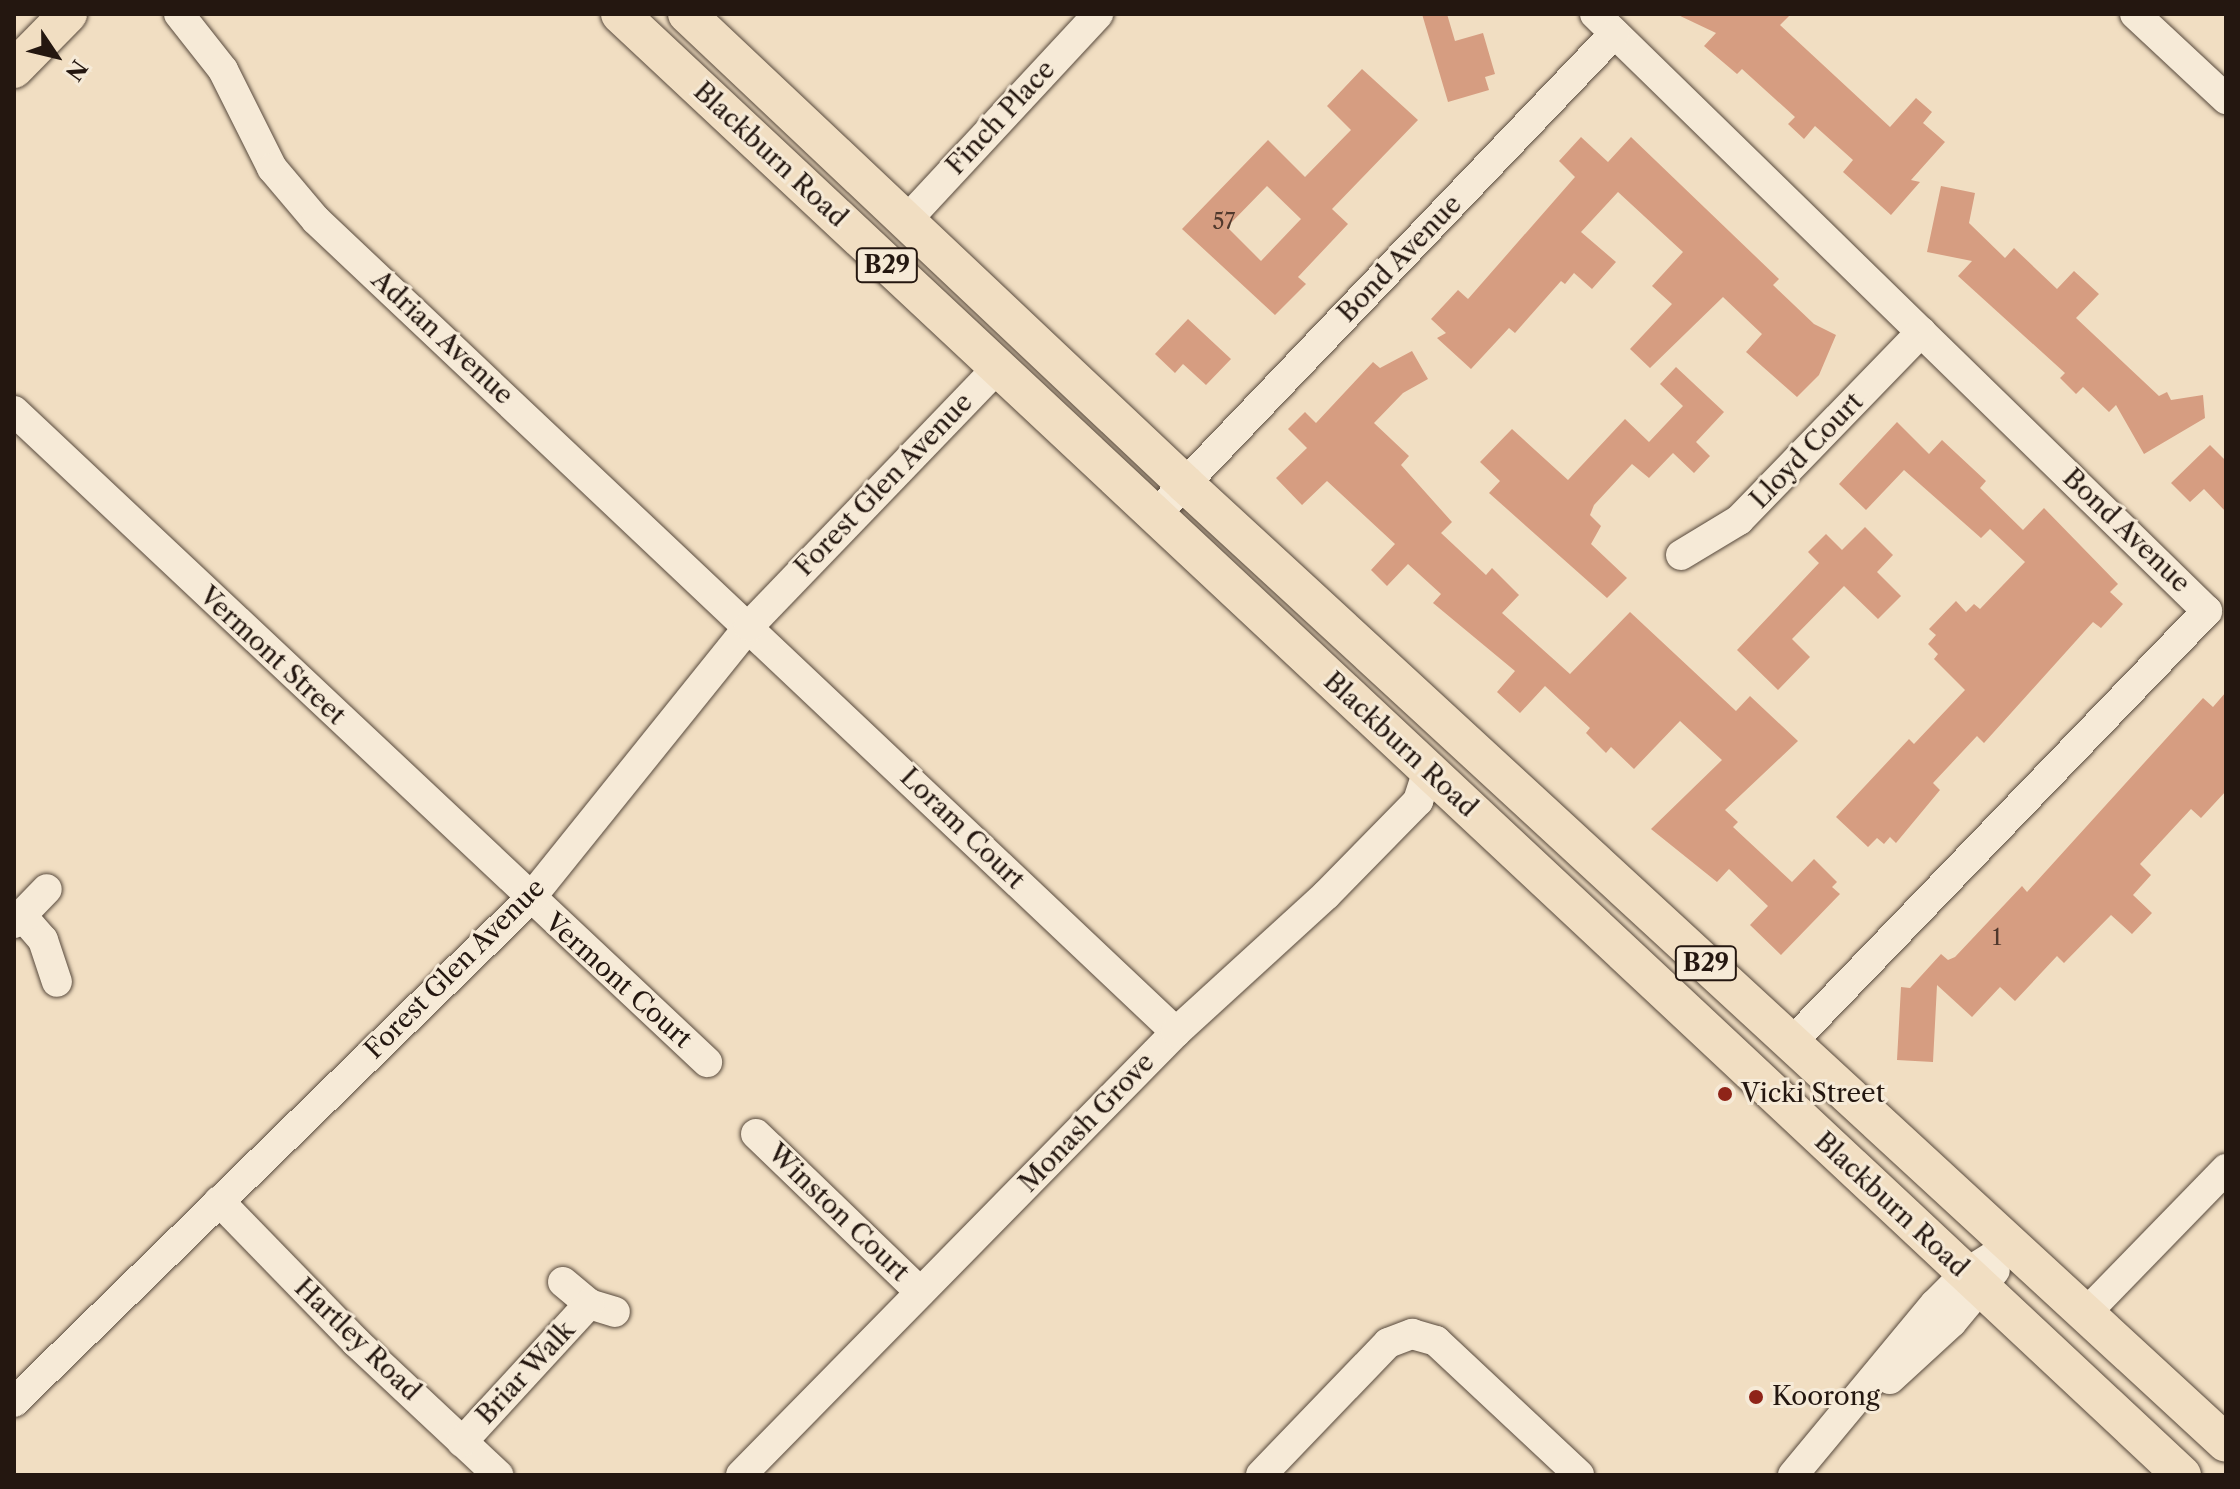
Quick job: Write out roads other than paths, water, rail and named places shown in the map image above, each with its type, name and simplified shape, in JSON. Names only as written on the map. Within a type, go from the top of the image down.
[{"type":"main road","points":[[14,69],[68,14]]},
{"type":"main road","name":"Blackburn Road","points":[[620,14],[2182,1475]]},
{"type":"main road","name":"Blackburn Road","points":[[687,14],[1185,484],[2226,1443]]},
{"type":"street","name":"Adrian Avenue","points":[[179,14],[223,70],[289,192],[749,626]]},
{"type":"street","name":"Finch Place","points":[[905,222],[1098,14]]},
{"type":"street","points":[[2135,14],[2226,99]]},
{"type":"street","name":"Bond Avenue","points":[[1155,515],[1605,24],[2207,611],[1792,1042]]},
{"type":"street","name":"Lloyd Court","points":[[1681,555],[1739,520],[1921,332]]},
{"type":"street","name":"Forest Glen Avenue","points":[[14,1402],[529,900],[749,626],[997,368]]},
{"type":"street","name":"Vermont Street","points":[[14,411],[529,900]]},
{"type":"street","name":"Loram Court","points":[[749,626],[1176,1032]]},
{"type":"street","name":"Monash Grove","points":[[741,1475],[1176,1032],[1326,895],[1418,801],[1428,771]]},
{"type":"street","points":[[47,889],[19,920],[43,940],[57,982]]},
{"type":"street","name":"Vermont Court","points":[[529,900],[707,1062]]},
{"type":"street","name":"Winston Court","points":[[756,1134],[920,1292]]},
{"type":"street","points":[[2086,1313],[2226,1169]]},
{"type":"street","name":"Hartley Road","points":[[219,1201],[356,1342],[498,1475]]},
{"type":"street","points":[[1793,1475],[2011,1245]]},
{"type":"street","name":"Briar Walk","points":[[462,1442],[602,1308],[563,1282]]},
{"type":"street","points":[[1261,1475],[1388,1343],[1412,1334],[1436,1341],[1579,1475]]},
{"type":"place","name":"Vicki Street","points":[[1725,1094]]},
{"type":"place","name":"Koorong","points":[[1756,1397]]}]
